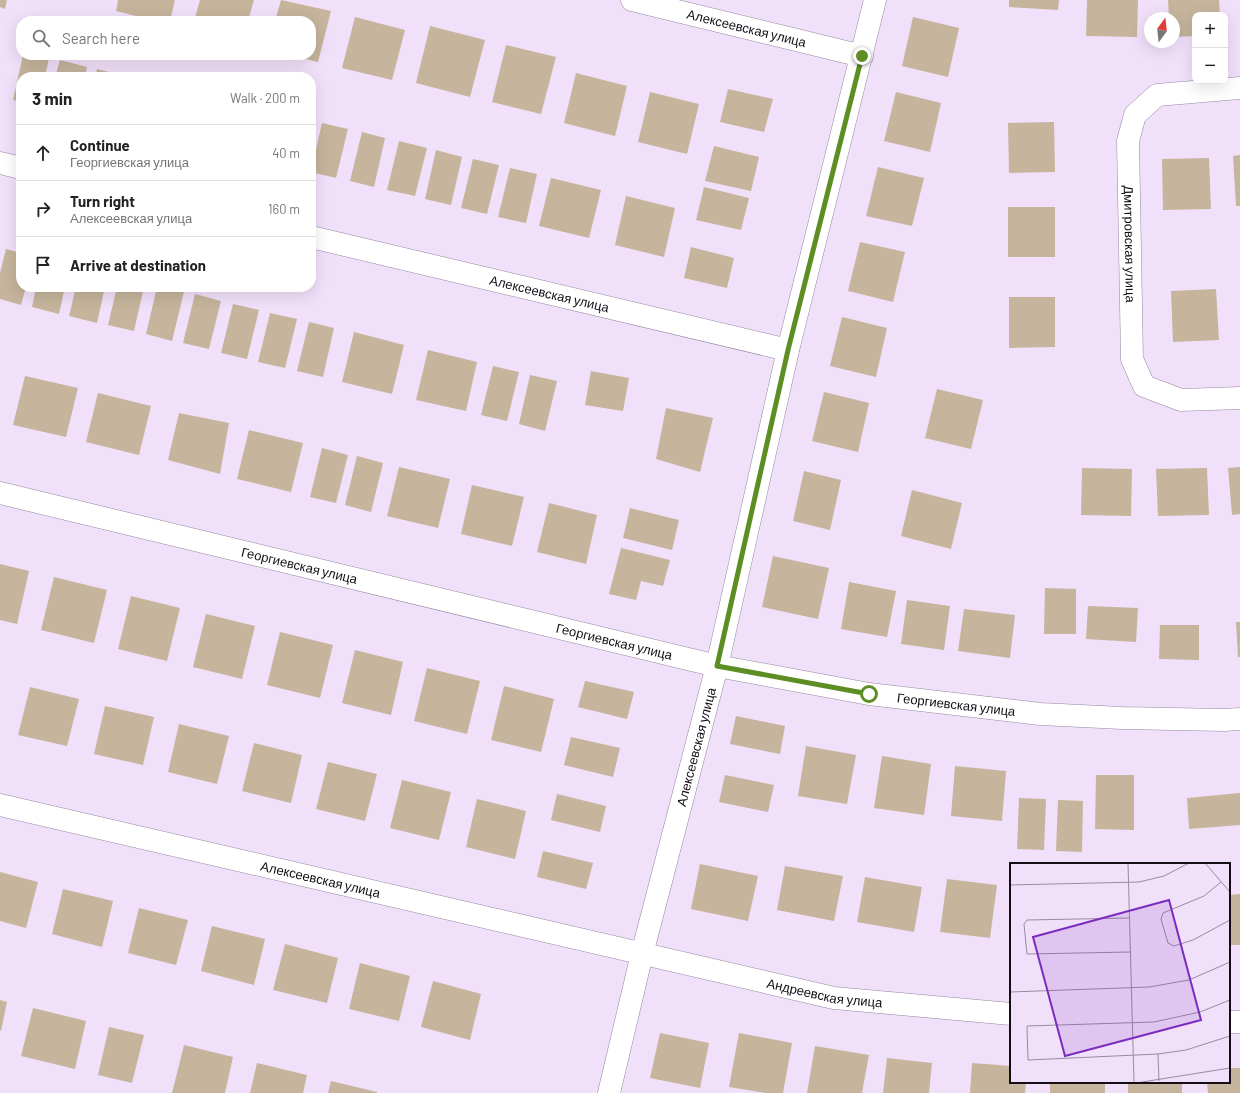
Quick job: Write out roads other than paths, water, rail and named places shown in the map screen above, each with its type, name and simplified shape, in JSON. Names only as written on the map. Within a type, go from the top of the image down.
[{"type":"street","name":"Алексеевская улица","points":[[632,0],[862,56]]},
{"type":"street","name":"Алексеевская улица","points":[[609,1093],[642,954],[717,666],[788,350],[875,0]]},
{"type":"street","name":"Дмитровская улица","points":[[1240,88],[1157,95],[1135,115],[1128,141],[1132,359],[1144,386],[1181,400],[1240,398]]},
{"type":"street","points":[[0,163],[16,167]]},
{"type":"street","name":"Алексеевская улица","points":[[316,238],[788,350]]},
{"type":"street","name":"Георгиевская улица","points":[[0,493],[717,666],[869,694],[1040,714],[1122,718],[1240,719]]},
{"type":"street","name":"Алексеевская улица","points":[[0,805],[642,954]]},
{"type":"street","name":"Андреевская улица","points":[[642,954],[834,998],[1010,1014]]}]
